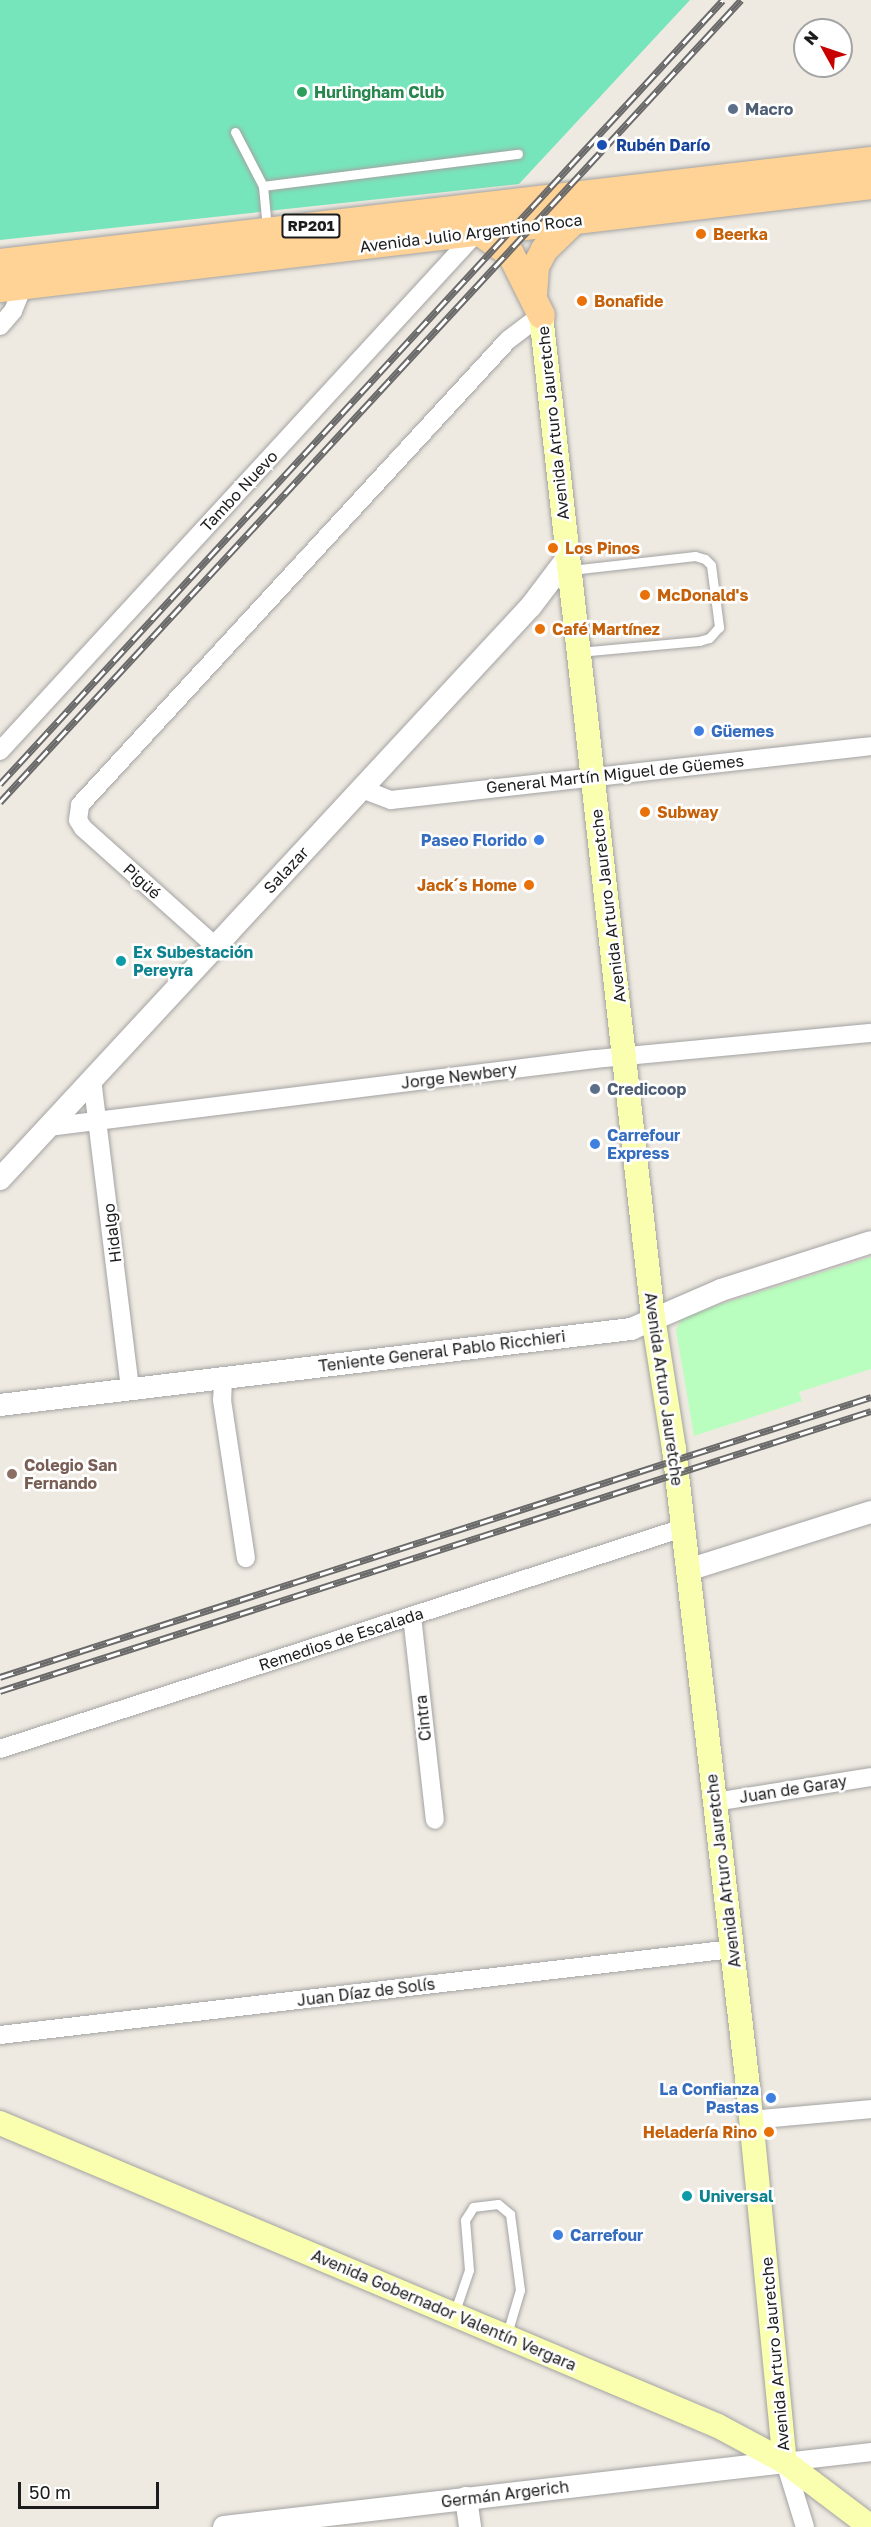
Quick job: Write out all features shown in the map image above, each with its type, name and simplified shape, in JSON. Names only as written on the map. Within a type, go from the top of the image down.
[{"type":"main road","name":"Avenida Julio Argentino Roca","points":[[268,244],[478,231],[570,222],[624,202],[871,160]]},
{"type":"main road","name":"Avenida Julio Argentino Roca","points":[[0,262],[17,278],[268,244],[624,202],[871,185]]},
{"type":"main road","points":[[537,305],[556,259],[589,226],[624,202]]},
{"type":"main road","points":[[537,305],[535,266],[544,249],[570,222]]},
{"type":"main road","points":[[478,231],[510,253],[537,305]]},
{"type":"main road","name":"Avenida Arturo Jauretche","points":[[537,305],[569,563],[653,1317],[683,1528],[732,1949],[785,2462]]},
{"type":"main road","name":"Avenida Gobernador Valentín Vergara","points":[[0,2123],[718,2426],[785,2462],[871,2526]]},
{"type":"street","name":"Tambo Nuevo","points":[[0,751],[478,231]]},
{"type":"street","points":[[0,326],[13,311],[17,278]]},
{"type":"street","name":"Pigüé","points":[[214,946],[83,828],[77,812],[84,797],[508,340],[537,305]]},
{"type":"street","name":"Salazar","points":[[0,1179],[569,563]]},
{"type":"street","name":"General Martín Miguel de Güemes","points":[[362,789],[391,800],[871,746]]},
{"type":"street","name":"Jorge Newbery","points":[[48,1127],[98,1118],[625,1056],[871,1034]]},
{"type":"street","name":"Hidalgo","points":[[92,1079],[130,1388]]},
{"type":"street","name":"Teniente General Pablo Ricchieri","points":[[0,1405],[631,1329],[653,1317],[721,1290],[871,1242]]},
{"type":"street","points":[[223,1377],[222,1400],[246,1558]]},
{"type":"street","points":[[688,1570],[871,1512]]},
{"type":"street","name":"Remedios de Escalada","points":[[0,1749],[683,1528]]},
{"type":"street","name":"Cintra","points":[[412,1616],[435,1820]]},
{"type":"street","name":"Juan de Garay","points":[[714,1802],[871,1777]]},
{"type":"street","name":"Juan Díaz de Solís","points":[[0,2035],[732,1949]]},
{"type":"street","points":[[751,2120],[871,2109]]},
{"type":"street","points":[[805,2527],[785,2462],[871,2452]]},
{"type":"street","name":"Germán Argerich","points":[[224,2527],[785,2462]]},
{"type":"street","points":[[466,2498],[470,2527]]},
{"type":"lane","points":[[235,132],[263,186],[268,244]]},
{"type":"lane","points":[[263,186],[518,154]]},
{"type":"lane","points":[[569,563],[695,556],[705,559],[711,565],[719,627],[699,641],[579,652]]},
{"type":"lane","points":[[454,2314],[470,2270],[465,2220],[473,2208],[498,2204],[510,2214],[520,2290],[507,2336]]},
{"type":"green space","name":"Hurlingham Club","points":[[0,0],[690,0],[519,184],[0,240]]},
{"type":"green space","points":[[871,1257],[871,1369],[799,1392],[802,1401],[694,1436],[676,1330],[683,1316]]},
{"type":"railway","points":[[0,784],[723,0]]},
{"type":"railway","points":[[0,802],[741,0]]},
{"type":"railway","points":[[0,1677],[871,1397]]},
{"type":"railway","points":[[0,1691],[871,1411]]},
{"type":"place","name":"Hurlingham Club","points":[[302,92]]},
{"type":"place","name":"Macro","points":[[733,109]]},
{"type":"place","name":"Rubén Darío","points":[[602,145]]},
{"type":"place","name":"Beerka","points":[[701,234]]},
{"type":"place","name":"Bonafide","points":[[582,301]]},
{"type":"place","name":"Los Pinos","points":[[553,548]]},
{"type":"place","name":"McDonald's","points":[[645,595]]},
{"type":"place","name":"Café Martínez","points":[[540,629]]},
{"type":"place","name":"Güemes","points":[[699,731]]},
{"type":"place","name":"Subway","points":[[645,812]]},
{"type":"place","name":"Paseo Florido","points":[[539,840]]},
{"type":"place","name":"Jack´s Home","points":[[529,885]]},
{"type":"place","name":"Ex Subestación Pereyra","points":[[121,961]]},
{"type":"place","name":"Credicoop","points":[[595,1089]]},
{"type":"place","name":"Carrefour Express","points":[[595,1144]]},
{"type":"place","name":"Colegio San Fernando","points":[[12,1474]]},
{"type":"place","name":"La Confianza Pastas","points":[[771,2098]]},
{"type":"place","name":"Heladería Rino","points":[[769,2132]]},
{"type":"place","name":"Universal","points":[[687,2196]]},
{"type":"place","name":"Carrefour","points":[[558,2235]]}]
